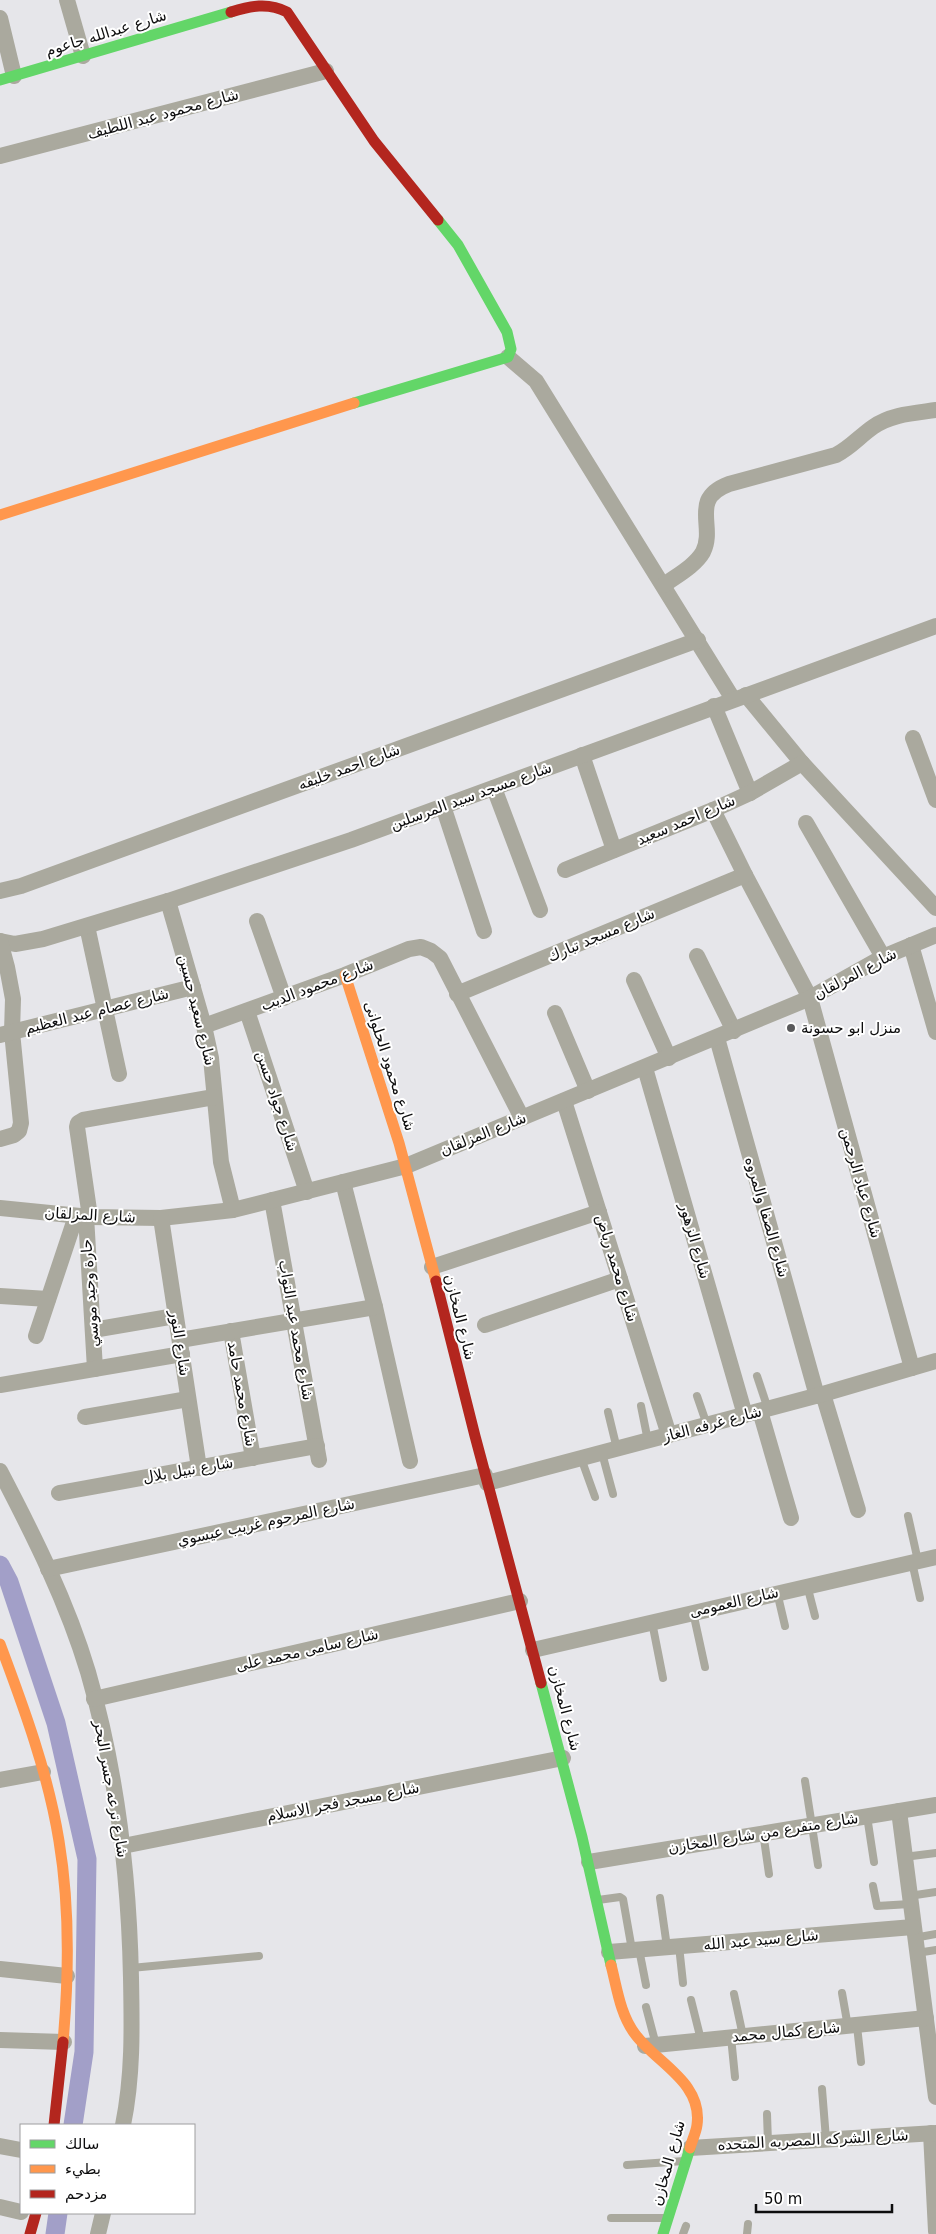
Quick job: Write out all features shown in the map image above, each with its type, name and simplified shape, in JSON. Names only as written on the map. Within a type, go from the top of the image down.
[{"type":"street","points":[[67,0],[83,56]]},
{"type":"street","name":"شارع عبدالله جاعوم","points":[[7,78],[83,56],[216,8],[268,4],[287,12],[374,141],[458,245],[507,332],[511,349],[508,357]]},
{"type":"street","points":[[0,18],[7,78]]},
{"type":"street","name":"شارع محمود عبد اللطيف","points":[[0,156],[326,71]]},
{"type":"street","points":[[0,515],[297,420],[508,357],[536,381],[698,640],[740,697],[933,901]]},
{"type":"street","points":[[664,585],[693,563],[703,552],[706,537],[706,509],[710,496],[715,491],[728,484],[836,456],[850,447],[874,426],[886,420],[936,410]]},
{"type":"street","name":"شارع مسجد سيد المرسلين","points":[[0,941],[16,944],[28,942],[87,926],[351,840],[936,626]]},
{"type":"street","name":"شارع احمد خليفه","points":[[0,891],[21,886],[698,640]]},
{"type":"street","points":[[714,706],[750,793]]},
{"type":"street","points":[[912,738],[936,800]]},
{"type":"street","points":[[582,755],[614,850]]},
{"type":"street","name":"شارع احمد سعيد","points":[[565,870],[713,810],[750,793],[802,763]]},
{"type":"street","points":[[494,788],[540,910]]},
{"type":"street","points":[[443,806],[484,931]]},
{"type":"street","name":"شارع عباد الرحمن","points":[[713,810],[810,998],[912,1368]]},
{"type":"street","points":[[806,823],[883,957]]},
{"type":"street","name":"شارع مسجد تبارك","points":[[457,994],[745,875]]},
{"type":"street","name":"شارع سعيد حسين","points":[[168,901],[204,1026],[211,1058],[221,1162],[233,1210]]},
{"type":"street","points":[[257,921],[284,998]]},
{"type":"street","points":[[87,926],[119,1074]]},
{"type":"street","name":"شارع المزلقان","points":[[0,1208],[84,1216],[161,1218],[233,1210],[406,1166],[810,998],[883,957],[936,935]]},
{"type":"street","points":[[0,941],[7,967],[12,999],[6,1033],[21,1123],[19,1131],[14,1136],[0,1139]]},
{"type":"street","points":[[911,945],[936,1032]]},
{"type":"street","name":"شارع محمود الديب","points":[[204,1026],[284,998],[409,949],[421,948],[431,951],[440,958],[457,994]]},
{"type":"street","points":[[697,956],[734,1031]]},
{"type":"street","name":"شارع محمود الحلوانى","points":[[345,975],[406,1166]]},
{"type":"street","points":[[634,980],[669,1058]]},
{"type":"street","name":"شارع عصام عبد العظيم","points":[[6,1033],[193,988]]},
{"type":"street","points":[[457,994],[522,1118]]},
{"type":"street","name":"شارع جواد حسن","points":[[247,1011],[307,1192]]},
{"type":"street","points":[[555,1013],[588,1091]]},
{"type":"street","name":"شارع الصفا والمروه","points":[[716,1038],[820,1395],[858,1510]]},
{"type":"street","name":"شارع الزهور","points":[[645,1068],[758,1411],[791,1518]]},
{"type":"street","name":"حارة وحيد موسي","points":[[95,1369],[78,1123],[83,1120],[214,1097]]},
{"type":"street","name":"شارع محمد رياض","points":[[564,1101],[669,1435]]},
{"type":"street","name":"شارع المخازن","points":[[406,1166],[486,1479],[563,1758],[598,1900],[624,2017],[633,2032],[651,2046],[682,2077],[692,2092],[698,2109],[697,2125],[663,2234]]},
{"type":"street","points":[[343,1182],[375,1307],[410,1461]]},
{"type":"street","name":"شارع محمد عبد التواب","points":[[272,1200],[318,1453]]},
{"type":"street","points":[[432,1267],[599,1212]]},
{"type":"street","points":[[36,1336],[48,1299],[84,1216]]},
{"type":"street","name":"شارع النور","points":[[161,1218],[199,1468]]},
{"type":"street","points":[[485,1326],[620,1280]]},
{"type":"street","points":[[0,1296],[48,1299]]},
{"type":"street","points":[[0,1385],[95,1369],[181,1347],[231,1331],[375,1307]]},
{"type":"street","points":[[93,1330],[176,1316]]},
{"type":"street","name":"شارع محمد حامد","points":[[231,1331],[253,1458]]},
{"type":"street","name":"شارع غرفه الغاز","points":[[486,1479],[610,1451],[820,1395],[936,1361]]},
{"type":"street","points":[[85,1417],[188,1398]]},
{"type":"street","name":"شارع نبيل بلال","points":[[59,1493],[253,1458],[318,1453]]},
{"type":"street","name":"شارع ترعه جسر البحر","points":[[0,1471],[65,1606],[88,1672],[104,1740],[123,1846],[131,1933],[132,2056],[123,2124]]},
{"type":"street","name":"شارع المرحوم غريب عيسوي","points":[[48,1569],[486,1479]]},
{"type":"street","name":"شارع العمومى","points":[[533,1650],[807,1585],[936,1557]]},
{"type":"street","name":"شارع سامى محمد على","points":[[94,1699],[520,1601]]},
{"type":"street","points":[[0,1644],[17,1688],[43,1772],[63,1869],[67,1976],[64,2042],[54,2124]]},
{"type":"street","points":[[0,1691],[17,1688]]},
{"type":"street","name":"شارع مسجد فجر الاسلام","points":[[123,1846],[563,1758]]},
{"type":"street","points":[[0,1780],[43,1772]]},
{"type":"street","name":"شارع متفرع من شارع المخازن","points":[[589,1862],[936,1805]]},
{"type":"street","points":[[899,1811],[909,1900],[927,2009],[936,2097]]},
{"type":"street","name":"شارع سيد عبد الله","points":[[609,1952],[673,1947],[915,1939]]},
{"type":"street","points":[[0,1969],[67,1976]]},
{"type":"street","name":"شارع كمال محمد","points":[[651,2046],[853,2026],[927,2009]]},
{"type":"street","points":[[0,2040],[64,2042]]},
{"type":"street","points":[[934,2133],[936,2231]]},
{"type":"street","name":"شارع الشركه المصريه المتحده","points":[[688,2154],[768,2143],[934,2133]]},
{"type":"street","points":[[0,2146],[20,2150]]},
{"type":"street","points":[[0,2207],[20,2211]]},
{"type":"street","points":[[29,2214],[30,2234]]},
{"type":"street","points":[[98,2234],[103,2214]]},
{"type":"lane","points":[[757,1376],[758,1411]]},
{"type":"lane","points":[[697,1396],[707,1425]]},
{"type":"lane","points":[[641,1406],[648,1441]]},
{"type":"lane","points":[[608,1412],[613,1494]]},
{"type":"lane","points":[[581,1458],[595,1497]]},
{"type":"lane","points":[[908,1516],[920,1598]]},
{"type":"lane","points":[[807,1585],[814,1616]]},
{"type":"lane","points":[[777,1592],[785,1626]]},
{"type":"lane","points":[[693,1612],[705,1667]]},
{"type":"lane","points":[[652,1622],[663,1678]]},
{"type":"lane","points":[[805,1781],[818,1865]]},
{"type":"lane","points":[[867,1816],[874,1862]]},
{"type":"lane","points":[[763,1832],[770,1874]]},
{"type":"lane","points":[[904,1857],[936,1853]]},
{"type":"lane","points":[[873,1886],[877,1906],[909,1900],[936,1892]]},
{"type":"lane","points":[[598,1900],[620,1897],[624,1899],[646,1985]]},
{"type":"lane","points":[[660,1898],[683,1983]]},
{"type":"lane","points":[[915,1939],[936,1934]]},
{"type":"lane","points":[[915,1939],[936,1950]]},
{"type":"lane","points":[[131,1968],[259,1956]]},
{"type":"lane","points":[[842,1993],[853,2026],[861,2062]]},
{"type":"lane","points":[[734,1994],[737,2037],[735,2077]]},
{"type":"lane","points":[[691,2000],[701,2040]]},
{"type":"lane","points":[[646,2007],[651,2046]]},
{"type":"lane","points":[[822,2089],[826,2139]]},
{"type":"lane","points":[[767,2114],[768,2143]]},
{"type":"lane","points":[[627,2165],[688,2154]]},
{"type":"lane","points":[[611,2218],[668,2218]]},
{"type":"lane","points":[[747,2234],[748,2224]]},
{"type":"lane","points":[[683,2234],[686,2226]]},
{"type":"waterway","points":[[0,1565],[9,1582],[56,1723],[87,1859],[84,2052],[73,2124]]},
{"type":"waterway","points":[[55,2234],[58,2214]]},
{"type":"traffic: fast","points":[[0,80],[231,12]]},
{"type":"traffic: fast","points":[[354,403],[508,357],[511,349],[507,332],[458,245],[438,220]]},
{"type":"traffic: fast","points":[[541,1683],[582,1837],[611,1965]]},
{"type":"traffic: fast","points":[[663,2234],[690,2148]]},
{"type":"traffic: slow","points":[[0,515],[354,403]]},
{"type":"traffic: slow","points":[[345,975],[399,1143],[436,1281]]},
{"type":"traffic: slow","points":[[0,1644],[42,1766],[49,1791],[63,1866],[67,1916],[63,2042]]},
{"type":"traffic: slow","points":[[611,1965],[620,2001],[630,2026],[644,2044],[686,2085],[693,2097],[697,2110],[697,2125],[690,2148]]},
{"type":"traffic: jam","points":[[231,12],[259,6],[273,7],[287,12],[374,141],[438,220]]},
{"type":"traffic: jam","points":[[436,1281],[541,1683]]},
{"type":"traffic: jam","points":[[54,2124],[63,2042]]},
{"type":"traffic: jam","points":[[30,2234],[36,2214]]},
{"type":"place","name":"منزل ابو حسونة","points":[[791,1028]]}]
